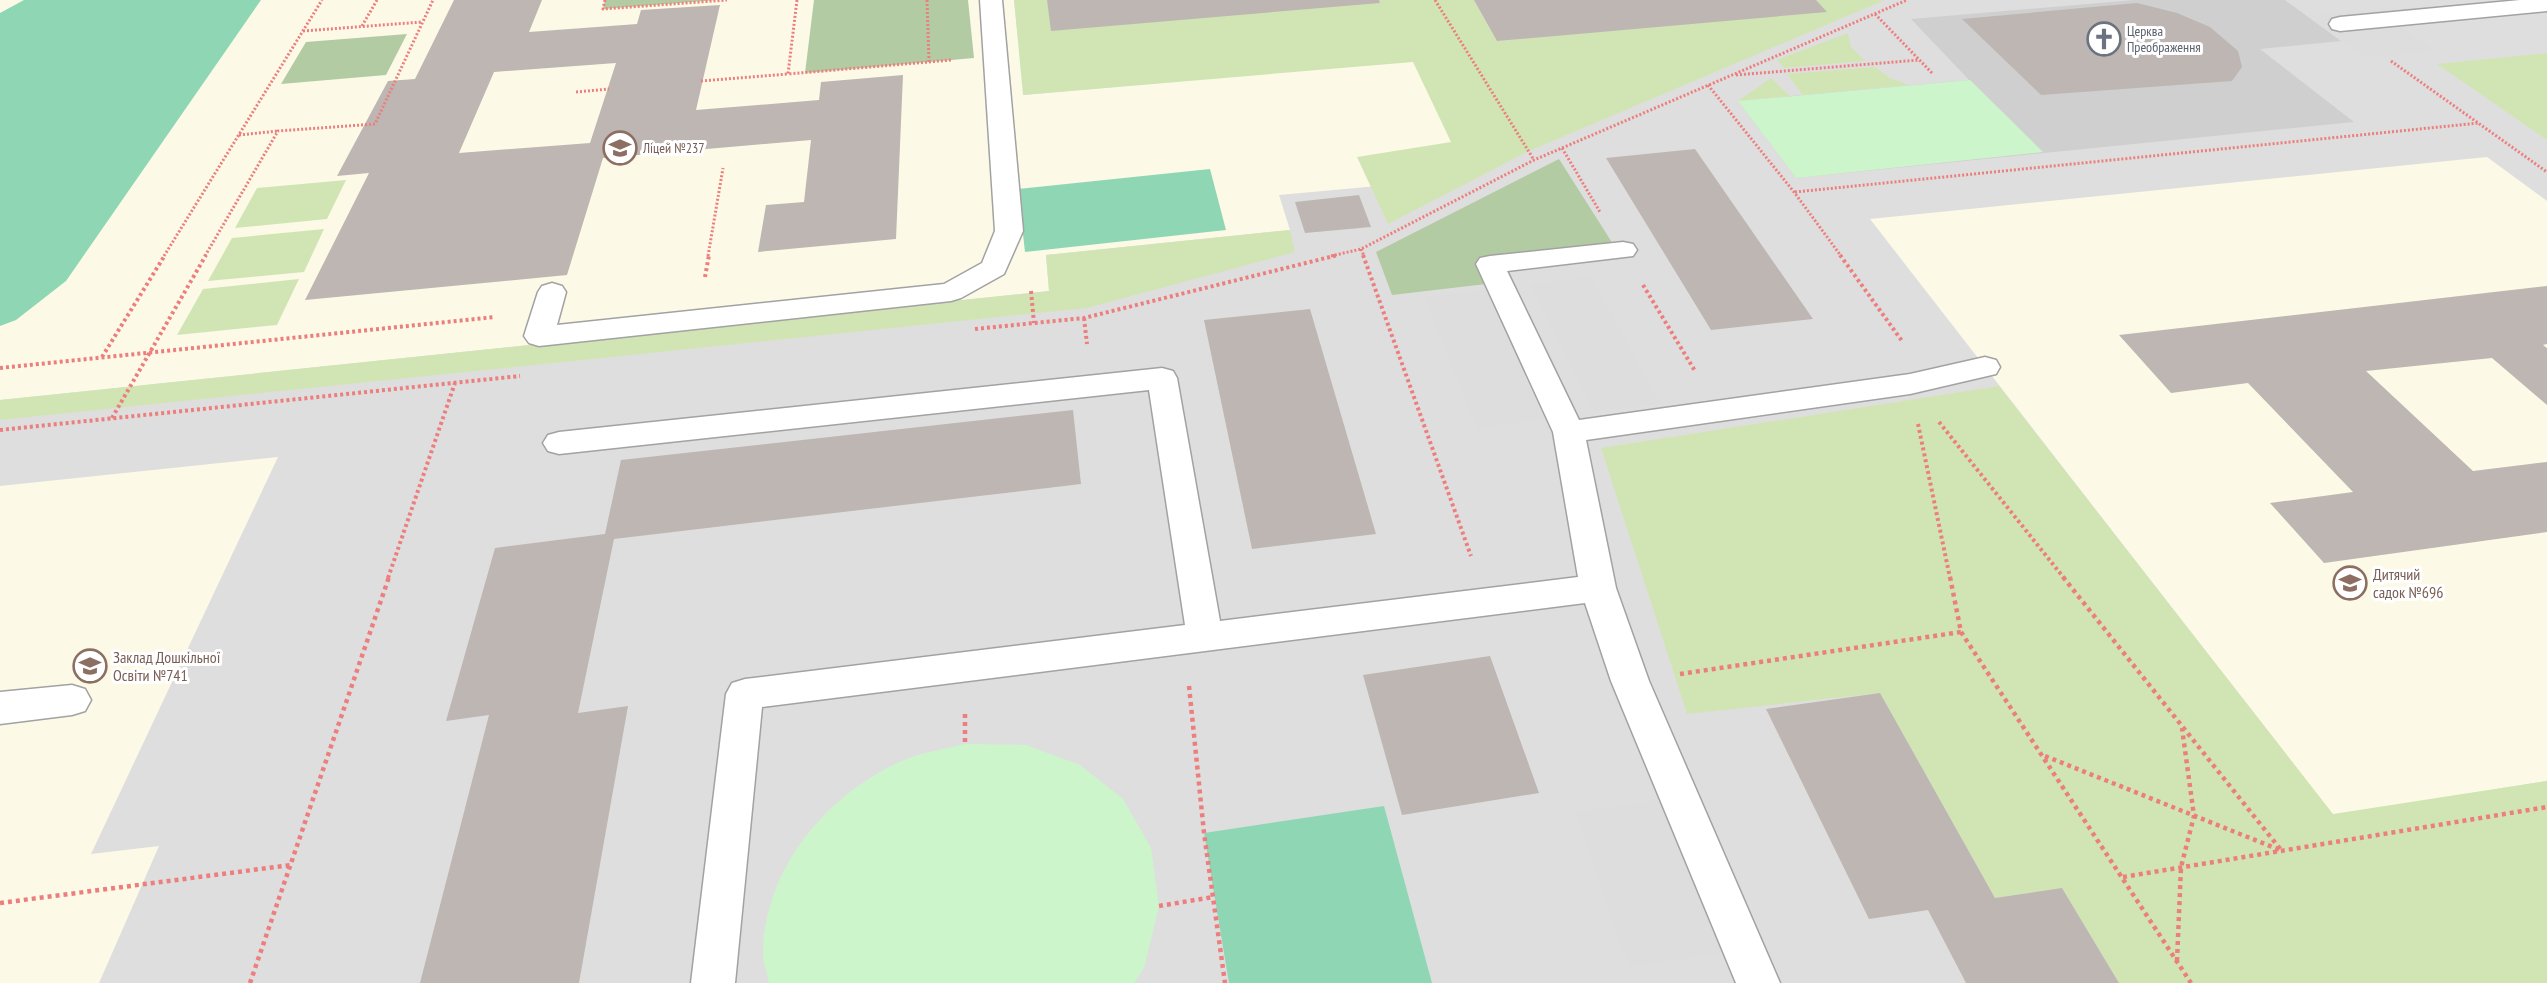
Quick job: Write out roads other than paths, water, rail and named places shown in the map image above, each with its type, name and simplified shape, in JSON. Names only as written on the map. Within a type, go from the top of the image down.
[{"type":"lane","points":[[549,302],[539,336],[951,292],[994,268],[1009,231],[991,0]]},
{"type":"lane","points":[[2340,24],[2547,4]]},
{"type":"lane","points":[[1623,250],[1490,264],[1569,432],[1598,588],[1630,681],[1758,983]]},
{"type":"lane","points":[[1569,432],[1910,384],[1985,367]]},
{"type":"lane","points":[[559,443],[1162,378],[1205,637]]},
{"type":"lane","points":[[713,983],[745,694],[1598,588]]},
{"type":"lane","points":[[0,708],[72,700]]},
{"type":"place","name":"Церква Преображення","points":[[2104,39]]},
{"type":"place","name":"Ліцей №237","points":[[620,148]]},
{"type":"place","name":"Дитячий садок №696","points":[[2350,583]]},
{"type":"place","name":"Заклад Дошкільної Освіти №741","points":[[90,666]]}]
